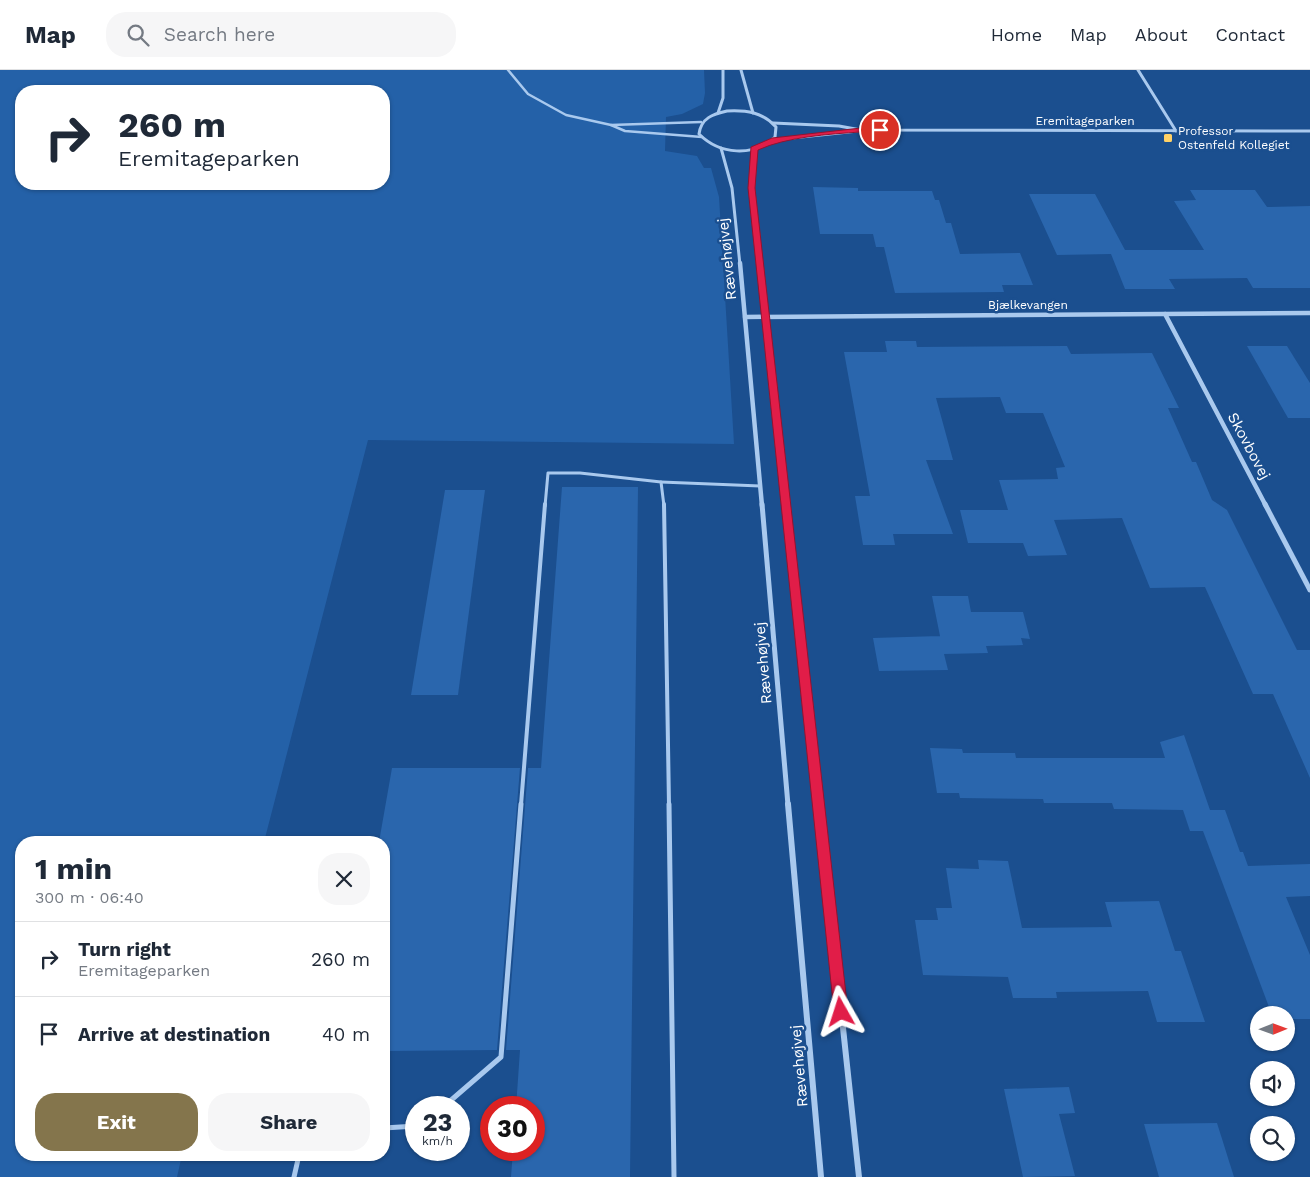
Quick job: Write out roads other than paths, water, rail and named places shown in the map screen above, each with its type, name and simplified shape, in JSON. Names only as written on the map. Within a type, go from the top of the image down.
[{"type":"street","points":[[718,113],[723,98],[723,70]]},
{"type":"street","points":[[741,70],[747,98],[753,113]]},
{"type":"street","points":[[1138,70],[1176,131]]},
{"type":"street","points":[[735,111],[753,113],[773,123],[776,134],[772,140],[754,149],[737,150],[721,148],[702,137],[699,130],[701,122],[718,113],[735,111]]},
{"type":"street","name":"Eremitageparken","points":[[773,123],[839,126],[861,130]]},
{"type":"street","name":"Eremitageparken","points":[[772,140],[861,130],[1310,131]]},
{"type":"street","name":"Rævehøjvej","points":[[721,148],[732,188],[745,317],[821,1177]]},
{"type":"street","points":[[754,149],[752,188],[859,1177]]},
{"type":"street","name":"Bjælkevangen","points":[[745,317],[1310,313]]},
{"type":"street","name":"Skovbovej","points":[[1165,314],[1310,590]]},
{"type":"lane","points":[[508,70],[528,94],[566,115],[611,124],[701,122]]},
{"type":"lane","points":[[611,124],[625,131],[702,137]]},
{"type":"lane","points":[[456,1096],[501,1057],[548,473],[580,474],[661,482],[760,486]]},
{"type":"lane","points":[[661,482],[664,496],[674,1177]]},
{"type":"lane","points":[[390,1128],[405,1127]]},
{"type":"lane","points":[[294,1177],[297,1161]]},
{"type":"place","name":"Professor Ostenfeld Kollegiet","points":[[1168,138]]}]
